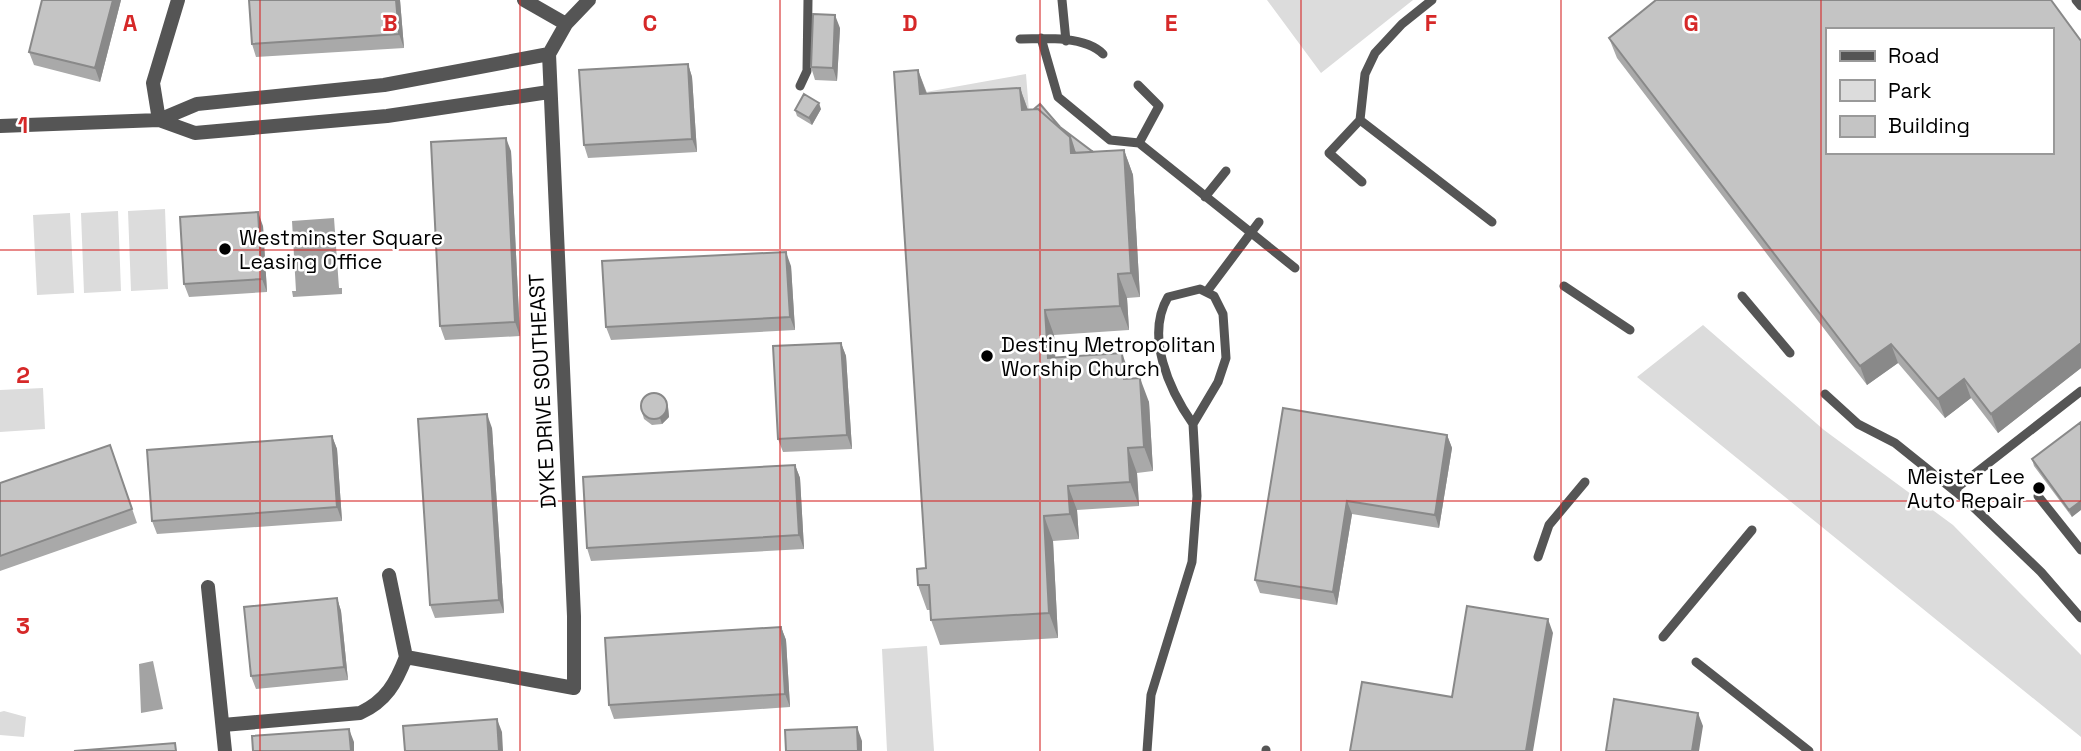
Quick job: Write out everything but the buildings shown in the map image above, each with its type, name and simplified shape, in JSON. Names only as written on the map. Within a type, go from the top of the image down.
[{"type":"street","points":[[159,120],[153,83],[178,0]]},
{"type":"street","points":[[524,0],[566,24]]},
{"type":"street","points":[[0,126],[159,120],[197,104],[384,85],[549,54],[566,24],[589,0]]},
{"type":"street","name":"DYKE DRIVE SOUTHEAST","points":[[406,657],[574,688],[574,617],[549,54]]},
{"type":"street","points":[[159,120],[195,133],[387,116],[549,92]]},
{"type":"street","points":[[223,725],[360,713],[376,706],[395,685],[406,657],[389,575]]},
{"type":"street","points":[[208,587],[225,751]]},
{"type":"lane","points":[[800,86],[807,71],[808,0]]},
{"type":"lane","points":[[1062,0],[1066,41]]},
{"type":"lane","points":[[1363,182],[1329,153],[1360,120],[1365,74],[1375,53],[1402,24],[1432,0]]},
{"type":"lane","points":[[2076,0],[2081,6]]},
{"type":"lane","points":[[1041,38],[1058,97],[1110,140],[1139,143],[1295,268]]},
{"type":"lane","points":[[1020,39],[1041,38],[1094,45],[1103,54]]},
{"type":"lane","points":[[1138,85],[1159,106],[1139,143]]},
{"type":"lane","points":[[1360,120],[1492,222]]},
{"type":"lane","points":[[1205,197],[1226,172]]},
{"type":"lane","points":[[1147,751],[1151,695],[1192,562],[1197,496],[1193,424],[1168,384],[1162,363],[1161,310],[1168,296],[1178,292],[1208,290],[1259,222]]},
{"type":"lane","points":[[1564,286],[1630,330]]},
{"type":"lane","points":[[1193,424],[1218,382],[1226,358],[1223,314],[1208,290]]},
{"type":"lane","points":[[1742,296],[1790,353]]},
{"type":"lane","points":[[1954,490],[2081,391]]},
{"type":"lane","points":[[1825,394],[1858,424],[1895,443],[1954,490],[2040,572],[2081,618]]},
{"type":"lane","points":[[1538,556],[1549,525],[1585,482]]},
{"type":"lane","points":[[2038,496],[2081,550]]},
{"type":"lane","points":[[1663,637],[1752,530]]},
{"type":"lane","points":[[1696,662],[1809,751]]},
{"type":"green space","points":[[1267,0],[1413,0],[1321,73]]},
{"type":"green space","points":[[1026,74],[1029,112],[926,92]]},
{"type":"green space","points":[[165,209],[168,289],[131,291],[128,211]]},
{"type":"green space","points":[[118,211],[121,291],[84,293],[81,213]]},
{"type":"green space","points":[[70,213],[74,293],[37,295],[33,215]]},
{"type":"green space","points":[[1703,325],[1824,430],[1953,525],[2081,655],[2081,737],[1637,377]]},
{"type":"green space","points":[[43,388],[45,429],[0,432],[0,390]]},
{"type":"green space","points":[[927,646],[934,751],[887,751],[882,649]]},
{"type":"green space","points":[[0,712],[26,717],[24,737],[0,735]]},
{"type":"shaded area","points":[[334,218],[339,288],[342,288],[342,294],[293,297],[292,291],[296,291],[292,221]]},
{"type":"shaded area","points":[[153,661],[163,709],[141,713],[139,664]]},
{"type":"place","name":"Westminster Square Leasing Office","points":[[225,249]]},
{"type":"place","name":"Destiny Metropolitan Worship Church","points":[[987,356]]},
{"type":"place","name":"Meister Lee Auto Repair","points":[[2039,488]]}]
